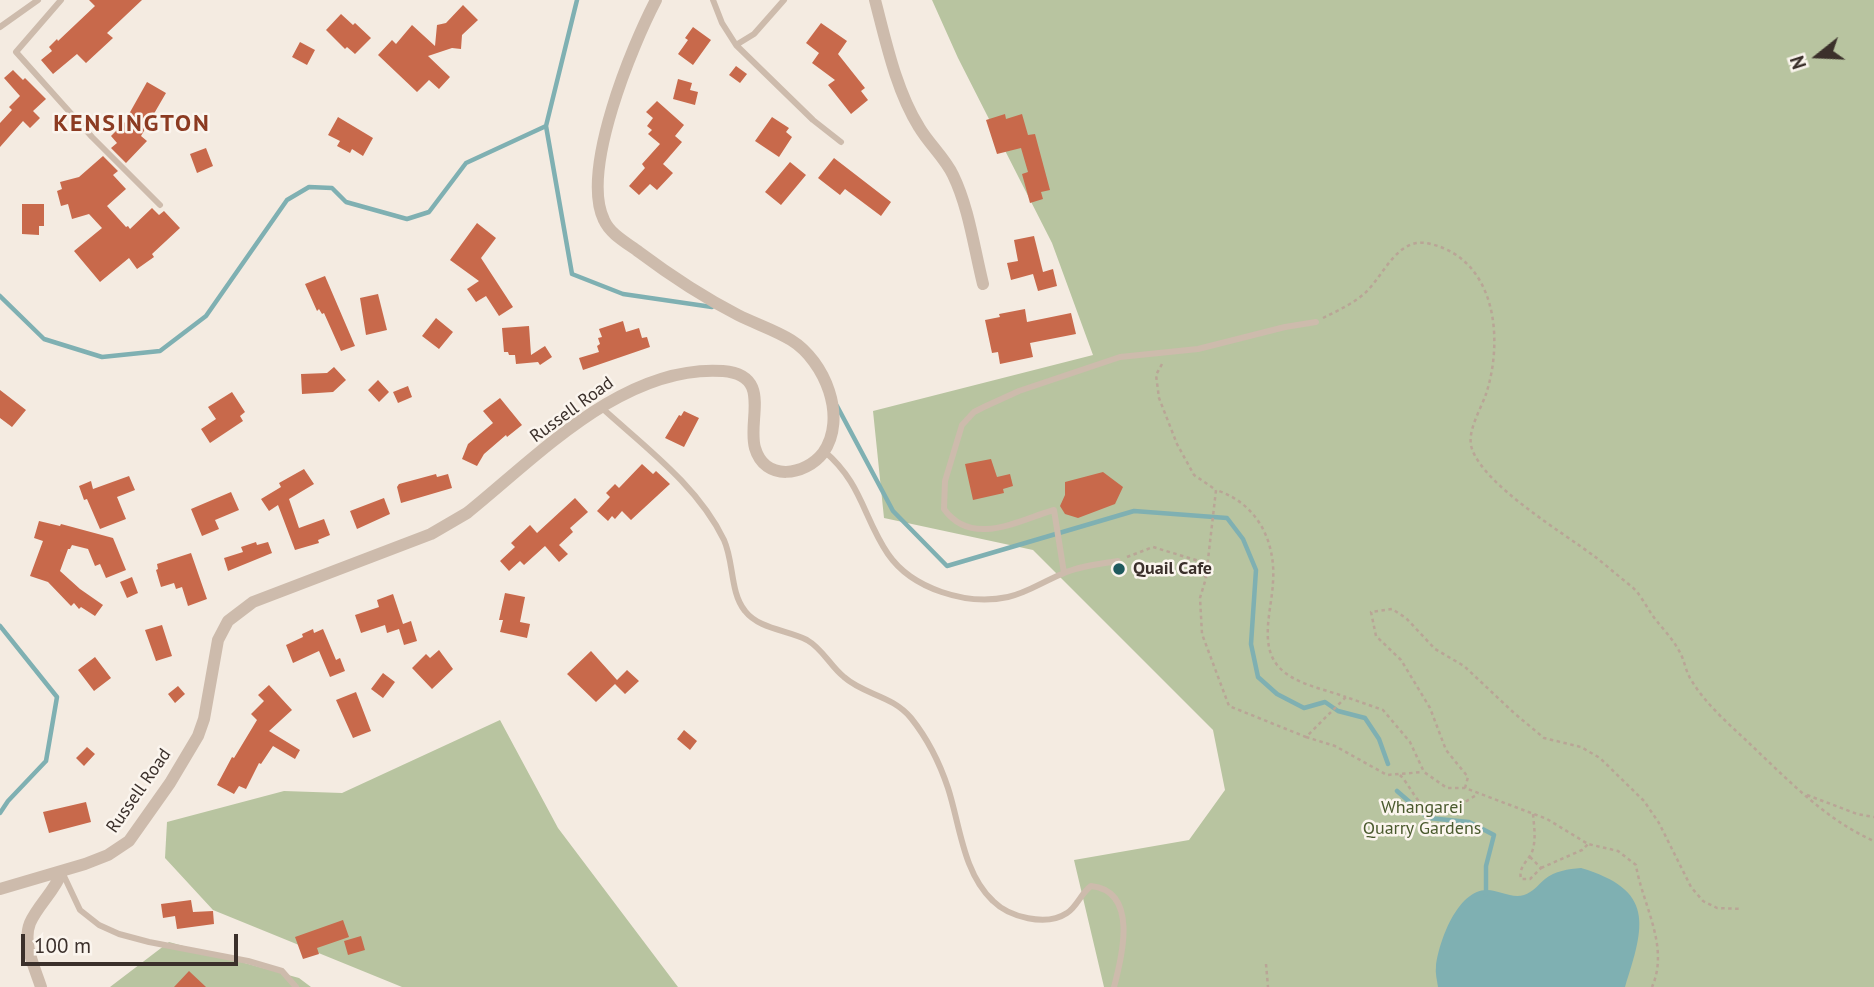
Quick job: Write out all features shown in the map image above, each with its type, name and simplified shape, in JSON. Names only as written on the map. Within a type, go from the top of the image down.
[{"type":"street","points":[[656,0],[626,64],[610,116],[599,181],[599,201],[604,220],[614,233],[678,280],[721,306],[792,341],[809,354],[822,375],[834,410],[832,430],[824,451]]},
{"type":"street","points":[[875,0],[909,106],[918,126],[952,173],[962,200],[983,284]]},
{"type":"street","name":"Russell Road","points":[[0,889],[62,872],[108,855],[120,848],[136,832],[198,736],[204,719],[218,640],[223,628],[235,614],[279,590],[431,534],[451,524],[601,407],[628,391],[689,373],[734,372],[748,382],[755,395],[755,449],[765,464],[778,472],[793,473],[812,464],[824,451]]},
{"type":"street","points":[[41,987],[27,941],[29,925],[55,889],[62,872]]},
{"type":"lane","points":[[0,27],[38,0]]},
{"type":"lane","points":[[61,0],[16,52],[92,136],[160,205]]},
{"type":"lane","points":[[713,0],[722,23],[736,45],[813,120],[841,142]]},
{"type":"lane","points":[[736,45],[754,34],[784,0]]},
{"type":"lane","points":[[1064,573],[1054,510],[994,530],[974,528],[950,517],[944,509],[945,481],[962,425],[974,412],[1019,391],[1120,357],[1198,349],[1316,322]]},
{"type":"lane","points":[[601,407],[677,478],[705,510],[724,540],[739,601],[745,612],[758,622],[816,645],[845,678],[896,704],[910,717],[936,759],[948,787],[971,869],[993,901],[1024,918],[1040,919],[1068,913],[1082,892],[1091,886],[1101,887],[1114,898],[1123,917],[1125,933],[1123,956],[1114,987]]},
{"type":"lane","points":[[824,451],[852,481],[889,555],[908,575],[928,586],[968,597],[1006,597],[1064,573],[1118,561]]},
{"type":"lane","points":[[62,872],[80,910],[99,925],[119,934],[248,961],[282,971],[296,987]]},
{"type":"path","points":[[1316,322],[1365,293],[1398,253],[1414,242],[1445,249],[1469,264],[1482,281],[1488,295],[1493,332],[1491,375],[1472,433],[1471,447],[1478,461],[1528,510],[1594,556],[1634,589],[1680,650],[1690,677],[1708,705],[1823,811],[1874,841]]},
{"type":"path","points":[[1169,352],[1156,375],[1159,398],[1177,444],[1194,475],[1216,490],[1233,495],[1247,506],[1263,526],[1272,554],[1274,582],[1268,643],[1277,666],[1297,680],[1383,710],[1410,742],[1424,772],[1447,788],[1465,788],[1547,818],[1588,844],[1618,851],[1636,864],[1638,881],[1655,925],[1657,975],[1651,987]]},
{"type":"path","points":[[1216,490],[1206,578],[1200,598],[1202,634],[1229,706],[1335,746],[1387,775],[1424,772]]},
{"type":"path","points":[[1118,561],[1153,547],[1199,561],[1206,578]]},
{"type":"path","points":[[1465,788],[1468,776],[1446,750],[1430,708],[1401,660],[1376,636],[1371,612],[1392,609],[1406,618],[1434,649],[1464,666],[1544,738],[1581,747],[1600,758],[1644,801],[1659,823],[1691,887],[1703,901],[1717,908],[1742,909]]},
{"type":"path","points":[[1306,737],[1346,697]]},
{"type":"path","points":[[1400,775],[1409,783],[1424,806],[1433,810],[1456,806],[1480,793]]},
{"type":"path","points":[[1804,794],[1857,814],[1874,817]]},
{"type":"path","points":[[1533,814],[1534,847],[1519,872],[1521,879],[1530,879],[1541,868],[1582,850],[1588,844]]},
{"type":"path","points":[[1530,857],[1541,868]]},
{"type":"path","points":[[1266,964],[1268,987]]},
{"type":"green space","name":"Whangarei Quarry Gardens","points":[[932,0],[1874,0],[1874,987],[1104,987],[1074,860],[1189,840],[1225,790],[1213,730],[1033,550],[884,518],[873,411],[1093,355],[1052,243],[958,58]]},
{"type":"green space","points":[[500,720],[558,828],[678,987],[402,987],[213,910],[165,858],[167,822],[284,791],[342,793]]},
{"type":"green space","points":[[169,942],[299,978],[311,987],[110,987]]},
{"type":"water","points":[[1581,868],[1622,887],[1633,899],[1638,912],[1637,945],[1625,987],[1438,987],[1436,969],[1441,944],[1451,919],[1467,898],[1476,892],[1487,890],[1515,896],[1524,895],[1553,874]]},
{"type":"building","points":[[89,0],[142,0],[107,33],[113,38],[86,63],[77,54],[53,74],[41,60],[52,51],[49,47],[57,39],[58,41],[95,6]]},
{"type":"building","points":[[463,5],[478,20],[462,35],[461,49],[452,48],[428,56],[450,77],[439,89],[429,80],[417,92],[378,55],[392,40],[396,44],[412,25],[435,46],[437,25],[446,23]]},
{"type":"building","points":[[341,14],[371,38],[355,54],[347,47],[345,49],[326,30]]},
{"type":"building","points":[[821,23],[847,41],[838,54],[865,88],[861,91],[868,100],[851,114],[828,85],[835,80],[812,63],[819,53],[806,43]]},
{"type":"building","points":[[693,27],[711,40],[693,65],[678,54]]},
{"type":"building","points":[[300,42],[315,50],[307,65],[292,57]]},
{"type":"building","points":[[736,66],[747,74],[740,83],[729,75]]},
{"type":"building","points":[[13,70],[46,99],[33,111],[40,118],[30,128],[23,121],[0,147],[0,123],[12,110],[9,107],[20,96],[4,78]]},
{"type":"building","points":[[678,79],[692,83],[690,90],[698,92],[695,105],[673,99]]},
{"type":"building","points":[[147,82],[166,93],[141,136],[147,141],[126,163],[111,148],[117,143],[111,136],[132,115],[129,114]]},
{"type":"building","points":[[657,101],[684,125],[675,136],[682,142],[663,164],[673,173],[657,190],[650,184],[639,195],[629,186],[645,168],[642,164],[660,144],[648,134],[652,130],[647,126],[653,118],[646,112]]},
{"type":"building","points":[[1005,114],[1006,119],[1022,114],[1028,135],[1035,134],[1050,190],[1041,192],[1043,199],[1030,203],[1022,174],[1028,172],[1021,148],[997,154],[986,120]]},
{"type":"building","points":[[338,117],[373,138],[363,156],[352,149],[350,153],[337,146],[340,141],[328,135]]},
{"type":"building","points":[[772,117],[789,128],[786,132],[792,137],[779,157],[755,141]]},
{"type":"building","points":[[206,148],[213,166],[197,173],[190,154]]},
{"type":"building","points":[[103,156],[118,171],[113,175],[126,189],[107,206],[126,227],[130,229],[152,208],[159,215],[164,211],[180,228],[152,254],[154,257],[137,269],[129,258],[100,282],[74,251],[102,228],[89,214],[72,219],[68,204],[61,206],[57,191],[62,189],[60,182],[79,177]]},
{"type":"building","points":[[834,158],[891,202],[881,216],[845,189],[840,195],[818,178]]},
{"type":"building","points":[[790,162],[806,175],[781,205],[765,192]]},
{"type":"building","points":[[22,204],[44,204],[44,226],[39,226],[39,235],[22,234]]},
{"type":"building","points":[[477,223],[496,238],[481,258],[513,307],[499,316],[486,296],[476,302],[467,289],[479,281],[450,260]]},
{"type":"building","points":[[1034,236],[1043,272],[1053,269],[1057,286],[1038,291],[1033,274],[1011,280],[1007,263],[1018,261],[1014,240]]},
{"type":"building","points":[[325,276],[355,346],[341,351],[324,313],[319,309],[317,311],[305,284]]},
{"type":"building","points":[[378,294],[387,330],[366,335],[360,298]]},
{"type":"building","points":[[1025,309],[1027,322],[1071,313],[1076,334],[1030,343],[1033,357],[1000,364],[998,352],[992,353],[985,320]]},
{"type":"building","points":[[436,318],[453,332],[439,349],[422,336]]},
{"type":"building","points":[[623,321],[626,332],[639,328],[642,338],[647,337],[650,347],[583,370],[579,358],[599,352],[598,338],[602,337],[599,329]]},
{"type":"building","points":[[529,326],[531,355],[545,346],[552,357],[540,365],[538,362],[516,364],[515,355],[504,352],[502,328]]},
{"type":"building","points":[[334,367],[346,380],[333,392],[302,394],[301,374],[327,373]]},
{"type":"building","points":[[378,380],[389,392],[379,402],[368,390]]},
{"type":"building","points":[[408,386],[412,397],[398,403],[393,392]]},
{"type":"building","points":[[0,390],[26,410],[12,427],[0,418]]},
{"type":"building","points":[[232,392],[245,412],[240,416],[243,421],[210,443],[201,429],[216,419],[208,407]]},
{"type":"building","points":[[500,398],[522,425],[484,454],[477,466],[462,459],[468,444],[493,423],[483,411]]},
{"type":"building","points":[[684,411],[699,418],[684,447],[665,438]]},
{"type":"building","points":[[991,459],[997,477],[1010,474],[1013,486],[1003,489],[1004,493],[973,500],[965,464]]},
{"type":"building","points":[[642,464],[653,474],[656,471],[670,484],[631,520],[622,511],[615,519],[612,516],[608,521],[597,511],[610,497],[606,493],[615,484],[619,488]]},
{"type":"building","points":[[304,469],[314,484],[289,499],[299,528],[324,519],[330,535],[318,540],[319,543],[295,550],[278,505],[269,511],[261,499],[281,487],[279,483]]},
{"type":"building","points":[[1103,472],[1123,487],[1115,504],[1078,518],[1065,514],[1060,506],[1065,495],[1065,482]]},
{"type":"building","points":[[436,474],[437,477],[448,474],[452,488],[401,503],[397,487],[399,484]]},
{"type":"building","points":[[129,476],[135,490],[117,497],[126,519],[100,529],[79,486],[91,481],[93,489]]},
{"type":"building","points":[[231,492],[239,510],[215,520],[219,529],[202,536],[191,509]]},
{"type":"building","points":[[384,498],[390,514],[357,529],[350,511]]},
{"type":"building","points":[[575,498],[588,512],[570,528],[573,532],[559,545],[568,554],[559,562],[545,546],[524,565],[520,561],[509,571],[500,561],[515,547],[511,543],[530,525],[537,533]]},
{"type":"building","points":[[39,521],[113,538],[126,570],[106,578],[100,564],[95,566],[88,549],[72,545],[60,571],[103,605],[95,616],[81,607],[79,609],[74,603],[71,606],[48,582],[30,576],[43,541],[34,538]]},
{"type":"building","points":[[256,542],[257,545],[268,542],[272,553],[228,571],[224,558],[243,552],[241,547]]},
{"type":"building","points":[[191,553],[207,599],[188,606],[182,587],[176,589],[174,583],[161,587],[156,570],[157,564]]},
{"type":"building","points":[[132,577],[138,593],[127,598],[120,582]]},
{"type":"building","points":[[505,593],[525,597],[520,622],[530,624],[527,638],[500,632],[503,620],[499,620]]},
{"type":"building","points":[[393,594],[403,624],[411,621],[417,641],[404,645],[399,629],[387,633],[385,625],[361,633],[355,615],[379,607],[377,600]]},
{"type":"building","points":[[162,625],[172,656],[156,661],[145,630]]},
{"type":"building","points":[[313,629],[314,633],[323,629],[336,660],[340,658],[345,671],[330,677],[319,651],[293,663],[286,645]]},
{"type":"building","points":[[439,650],[453,669],[432,689],[412,668],[426,654],[430,658]]},
{"type":"building","points":[[591,651],[617,680],[627,670],[639,681],[625,694],[615,684],[596,702],[567,674]]},
{"type":"building","points":[[95,657],[111,678],[94,691],[78,670]]},
{"type":"building","points":[[383,673],[395,682],[383,698],[371,689]]},
{"type":"building","points":[[269,685],[292,710],[269,731],[300,750],[295,759],[273,746],[261,764],[259,763],[246,789],[239,786],[234,794],[217,785],[257,720],[251,714],[264,701],[258,695]]},
{"type":"building","points":[[178,686],[185,694],[175,703],[168,694]]},
{"type":"building","points":[[356,692],[371,731],[353,738],[336,700]]},
{"type":"building","points":[[684,730],[697,741],[690,750],[677,739]]},
{"type":"building","points":[[87,747],[95,754],[84,766],[76,758]]},
{"type":"building","points":[[86,802],[91,822],[49,833],[43,812]]},
{"type":"building","points":[[191,900],[193,912],[213,911],[214,924],[177,929],[175,916],[163,918],[161,904]]},
{"type":"building","points":[[343,920],[349,937],[317,948],[319,954],[303,959],[295,937]]},
{"type":"building","points":[[361,936],[365,950],[348,955],[344,941]]},
{"type":"building","points":[[189,971],[206,987],[174,987]]},
{"type":"waterway","points":[[577,0],[546,126],[572,274],[623,294],[712,307]]},
{"type":"waterway","points":[[0,296],[44,339],[102,357],[160,351],[206,316],[287,200],[309,187],[332,188],[346,202],[407,219],[429,212],[466,163],[546,126]]},
{"type":"waterway","points":[[837,406],[893,511],[947,566],[1134,511],[1227,518],[1243,539],[1256,570],[1251,644],[1258,677],[1277,694],[1304,708],[1325,702],[1338,711],[1365,718],[1379,739],[1388,764]]},
{"type":"waterway","points":[[0,626],[57,697],[46,761],[0,813]]},
{"type":"waterway","points":[[1397,791],[1428,818],[1469,822],[1494,835],[1486,866],[1486,894]]},
{"type":"place","name":"Quail Cafe","points":[[1119,569]]},
{"type":"district","name":"KENSINGTON","points":[[132,124]]}]
